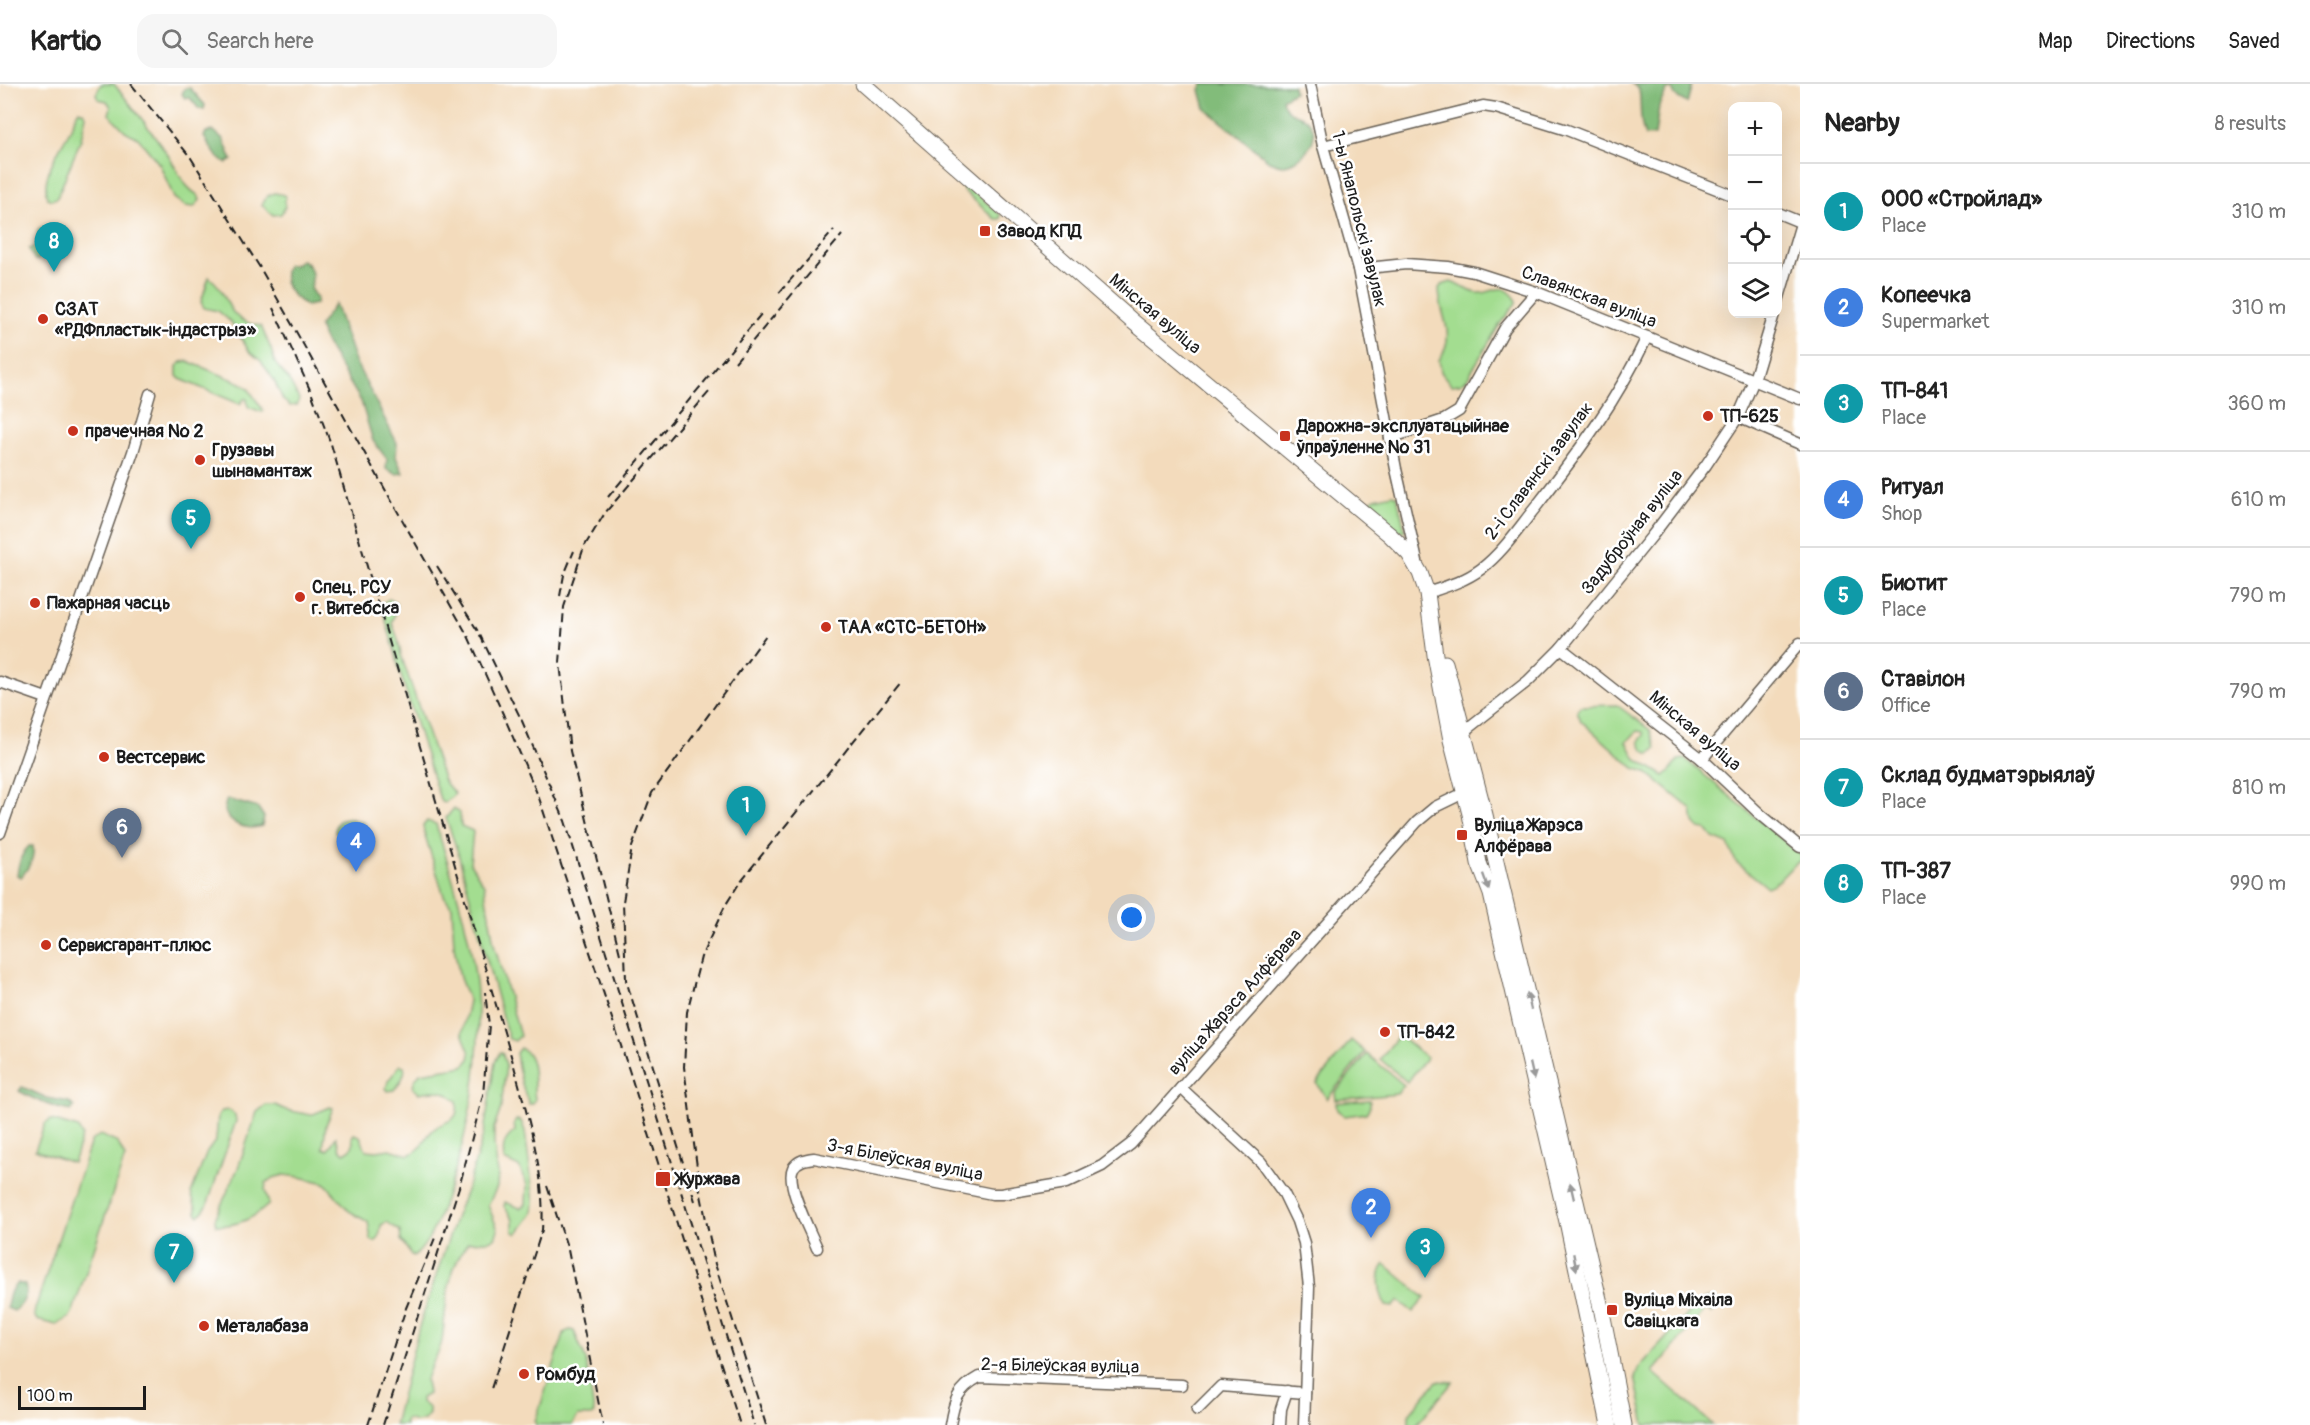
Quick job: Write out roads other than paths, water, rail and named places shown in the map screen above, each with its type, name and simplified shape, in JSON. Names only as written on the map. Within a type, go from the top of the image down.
[{"type":"main road","name":"Мінская вуліца","points":[[863,84],[1131,320],[1390,535],[1409,554],[1420,573],[1450,679],[1457,736],[1606,1371]]},
{"type":"main road","points":[[1606,1371],[1609,1425]]},
{"type":"main road","points":[[1606,1371],[1624,1425]]},
{"type":"street","name":"1-ы Янапольскі завулак","points":[[1310,84],[1323,146],[1358,269],[1390,438],[1420,573]]},
{"type":"street","points":[[1323,146],[1483,106],[1568,130],[1728,193]]},
{"type":"street","points":[[1782,215],[1800,222]]},
{"type":"street","points":[[1782,288],[1800,227]]},
{"type":"street","name":"Славянская вуліца","points":[[1358,269],[1406,264],[1448,267],[1474,272],[1536,292],[1800,399]]},
{"type":"street","points":[[1390,438],[1444,420],[1459,411],[1505,328],[1536,292]]},
{"type":"street","name":"Задуброўная вуліца","points":[[1457,736],[1528,681],[1561,648],[1706,465],[1738,417],[1754,380],[1773,318]]},
{"type":"street","name":"2-і Славянскі завулак","points":[[1427,593],[1451,585],[1479,571],[1498,554],[1574,458],[1629,375],[1647,337]]},
{"type":"street","points":[[0,833],[133,452],[150,394]]},
{"type":"street","points":[[1738,417],[1800,444]]},
{"type":"street","points":[[1702,759],[1800,643]]},
{"type":"street","name":"Мінская вуліца","points":[[1561,648],[1702,759],[1760,814],[1800,847]]},
{"type":"street","points":[[0,682],[46,698]]},
{"type":"street","name":"вуліца Жарэса Алфёрава","points":[[992,1194],[1065,1183],[1102,1166],[1131,1144],[1417,822],[1434,807],[1471,790]]},
{"type":"street","points":[[1181,1088],[1261,1162],[1284,1194],[1298,1221],[1304,1243],[1309,1287],[1304,1425]]},
{"type":"street","name":"3-я Білеўская вуліца","points":[[817,1248],[793,1190],[791,1176],[794,1166],[802,1160],[814,1158],[992,1194]]},
{"type":"street","name":"2-я Білеўская вуліца","points":[[950,1425],[953,1407],[964,1385],[979,1377],[1182,1385]]},
{"type":"street","points":[[1197,1410],[1221,1386],[1305,1393]]},
{"type":"street","points":[[1280,1425],[1281,1409],[1287,1391]]},
{"type":"railway","points":[[131,84],[191,158],[259,266],[469,638],[539,798],[629,1070],[740,1425]]},
{"type":"railway","points":[[779,293],[834,230]]},
{"type":"railway","points":[[735,362],[842,235]]},
{"type":"railway","points":[[273,308],[311,392],[331,444],[514,1066],[535,1147],[543,1209],[542,1230],[490,1392]]},
{"type":"railway","points":[[608,497],[762,313]]},
{"type":"railway","points":[[620,954],[570,751],[560,663],[564,607],[584,547],[605,513],[709,392]]},
{"type":"railway","points":[[560,596],[564,575],[574,551]]},
{"type":"railway","points":[[437,566],[479,633],[522,721],[565,821],[754,1425]]},
{"type":"railway","points":[[695,1201],[626,980],[623,902],[632,847],[652,793],[766,635]]},
{"type":"railway","points":[[766,1425],[715,1264],[700,1190],[684,1067],[687,1012],[701,957],[725,906],[740,882],[902,681]]},
{"type":"railway","points":[[383,1425],[460,1184],[483,1095],[489,1025],[485,992]]},
{"type":"railway","points":[[547,1186],[568,1250],[603,1425]]},
{"type":"railway","points":[[368,1425],[406,1308],[435,1238]]},
{"type":"place","name":"Завод КПД","points":[[985,231]]},
{"type":"place","name":"ТП-387","points":[[54,272]]},
{"type":"place","name":"СЗАТ «РДФпластык-індастрыз»","points":[[43,319]]},
{"type":"place","name":"ТП-625","points":[[1708,416]]},
{"type":"place","name":"прачечная № 2","points":[[73,431]]},
{"type":"place","name":"Дарожна-эксплуатацыйнае ўпраўленне № 31","points":[[1285,436]]},
{"type":"place","name":"Грузавы шынамантаж","points":[[200,460]]},
{"type":"place","name":"Биотит","points":[[191,549]]},
{"type":"place","name":"Спец. РСУ г. Витебска","points":[[300,597]]},
{"type":"place","name":"Пажарная часць","points":[[35,603]]},
{"type":"place","name":"ТАА «СТС-БЕТОН»","points":[[826,627]]},
{"type":"place","name":"Вестсервис","points":[[104,757]]},
{"type":"place","name":"Вуліца Жарэса Алфёрава","points":[[1462,835]]},
{"type":"place","name":"ООО «Стройлад»","points":[[746,836]]},
{"type":"place","name":"Ставілон","points":[[122,858]]},
{"type":"place","name":"Ритуал","points":[[356,872]]},
{"type":"place","name":"Сервисгарант-плюс","points":[[46,945]]},
{"type":"place","name":"ТП-842","points":[[1385,1032]]},
{"type":"place","name":"Журжава","points":[[663,1179]]},
{"type":"place","name":"Копеечка","points":[[1371,1238]]},
{"type":"place","name":"ТП-841","points":[[1425,1278]]},
{"type":"place","name":"Склад будматэрыялаў","points":[[174,1283]]},
{"type":"place","name":"Вуліца Міхаіла Савіцкага","points":[[1612,1310]]},
{"type":"place","name":"Металабаза","points":[[204,1326]]},
{"type":"place","name":"Ромбуд","points":[[524,1374]]}]
